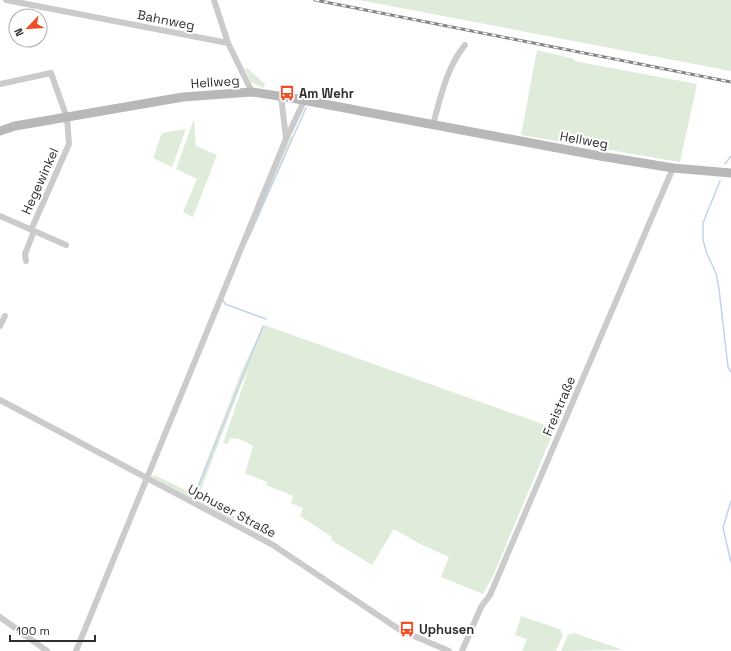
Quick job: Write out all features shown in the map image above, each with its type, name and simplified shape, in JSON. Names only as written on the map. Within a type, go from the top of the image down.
[{"type":"street","name":"Bahnweg","points":[[6,0],[228,43]]},
{"type":"street","points":[[214,0],[228,43],[252,92]]},
{"type":"street","points":[[433,125],[441,93],[459,52],[465,45]]},
{"type":"street","name":"Hegewinkel","points":[[0,84],[51,73],[67,118],[69,144],[32,231],[25,254],[26,261]]},
{"type":"street","name":"Hellweg","points":[[0,131],[183,97],[252,92],[281,96],[600,156],[673,168],[731,173]]},
{"type":"street","points":[[281,96],[286,139]]},
{"type":"street","points":[[76,651],[286,139],[304,101]]},
{"type":"street","name":"Freistraße","points":[[462,651],[481,607],[490,595],[673,168]]},
{"type":"street","points":[[0,216],[66,245]]},
{"type":"street","points":[[0,326],[4,316]]},
{"type":"street","name":"Uphuser Straße","points":[[0,400],[273,545],[400,630],[449,651]]},
{"type":"street","points":[[0,617],[47,651]]},
{"type":"green space","points":[[359,0],[731,0],[731,71]]},
{"type":"green space","points":[[537,50],[574,59],[574,61],[697,84],[680,162],[521,135]]},
{"type":"green space","points":[[247,68],[265,84],[264,88],[251,82],[245,69]]},
{"type":"green space","points":[[194,119],[196,146],[217,155],[193,217],[183,212],[197,179],[176,169]]},
{"type":"green space","points":[[186,129],[172,167],[153,158],[162,133]]},
{"type":"green space","points":[[291,136],[293,138],[250,237],[247,237]]},
{"type":"green space","points":[[264,325],[551,427],[553,433],[493,576],[483,594],[441,577],[449,557],[418,543],[394,529],[372,565],[331,540],[332,537],[300,516],[303,508],[291,503],[293,496],[266,485],[267,482],[245,473],[253,446],[240,439],[231,438],[227,444],[223,443],[249,368],[200,492],[204,501],[235,517],[233,521],[152,477],[154,475],[194,494],[242,370]]},
{"type":"green space","points":[[521,616],[560,629],[563,635],[556,651],[522,651],[527,639],[515,635]]},
{"type":"green space","points":[[574,633],[623,650],[561,651],[568,635]]},
{"type":"waterway","points":[[246,243],[306,108]]},
{"type":"waterway","points":[[725,164],[731,156]]},
{"type":"waterway","points":[[720,181],[703,223],[703,240],[707,254],[716,273],[728,367],[731,372]]},
{"type":"waterway","points":[[223,300],[225,304],[266,319]]},
{"type":"waterway","points":[[194,497],[263,326]]},
{"type":"waterway","points":[[731,501],[723,528],[731,562]]},
{"type":"railway","points":[[315,0],[731,82]]},
{"type":"place","name":"Am Wehr","points":[[287,93]]},
{"type":"place","name":"Uphusen","points":[[407,629]]}]
